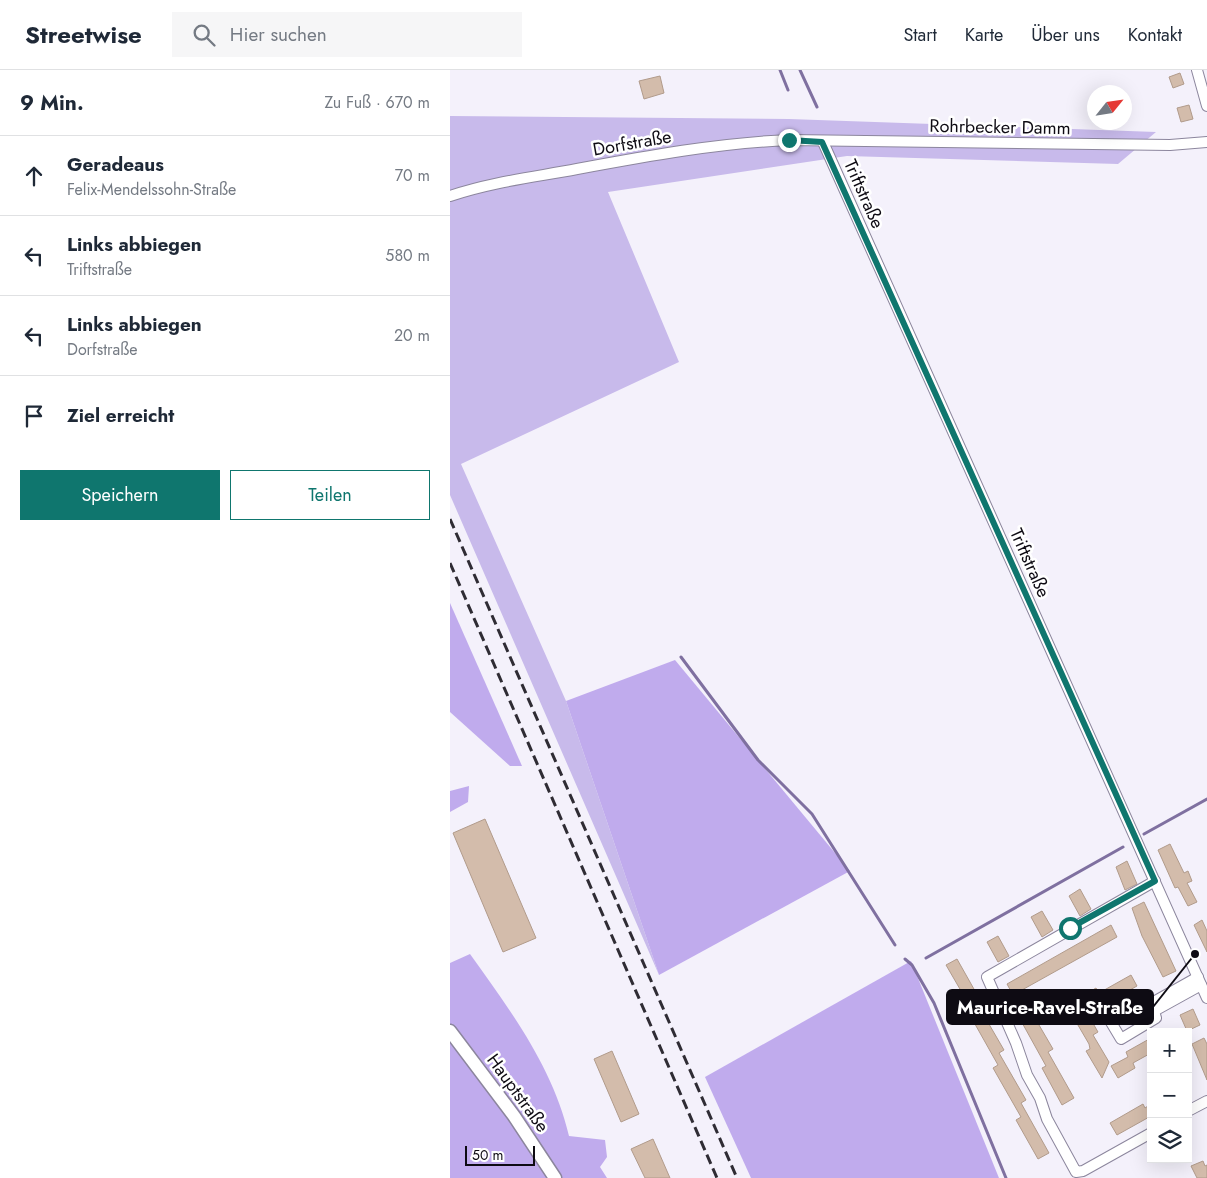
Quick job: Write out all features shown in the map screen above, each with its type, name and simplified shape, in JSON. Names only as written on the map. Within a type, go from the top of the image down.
[{"type":"street","points":[[1197,70],[1207,106]]},
{"type":"street","name":"Dorfstraße","points":[[450,196],[511,181],[714,146],[748,142],[822,142]]},
{"type":"street","name":"Rohrbecker Damm","points":[[822,142],[1170,145],[1207,142]]},
{"type":"street","name":"Triftstraße","points":[[822,142],[1203,987]]},
{"type":"street","points":[[1147,1135],[1083,1171],[1076,1172],[1047,1119],[1040,1098],[987,977],[1155,881]]},
{"type":"street","points":[[1152,1008],[1203,987]]},
{"type":"street","name":"Hauptstraße","points":[[450,1031],[514,1116],[555,1178]]},
{"type":"street","points":[[1192,1110],[1207,1101]]},
{"type":"shaded area","points":[[450,116],[789,119],[1156,132],[1118,164],[847,156],[608,192],[679,362],[461,464],[566,701],[659,975],[450,495]]},
{"type":"shaded area","points":[[450,603],[522,766],[510,766],[450,712]]},
{"type":"shaded area","points":[[675,660],[850,871],[659,975],[566,701]]},
{"type":"shaded area","points":[[469,786],[468,802],[450,812],[450,791]]},
{"type":"shaded area","points":[[470,954],[515,1018],[541,1063],[562,1111],[569,1136],[605,1140],[607,1157],[600,1167],[607,1178],[450,1178],[450,963]]},
{"type":"shaded area","points":[[911,961],[999,1178],[751,1178],[705,1077]]},
{"type":"building","points":[[1180,73],[1184,84],[1173,88],[1169,77]]},
{"type":"building","points":[[660,76],[664,93],[644,99],[639,81]]},
{"type":"building","points":[[1189,105],[1193,119],[1181,122],[1177,108]]},
{"type":"building","points":[[485,819],[536,938],[503,952],[453,833]]},
{"type":"building","points":[[1170,844],[1184,873],[1188,871],[1192,881],[1187,883],[1197,902],[1188,906],[1178,887],[1175,888],[1158,850]]},
{"type":"building","points":[[1127,861],[1137,884],[1125,890],[1116,867]]},
{"type":"building","points":[[1080,889],[1091,909],[1080,916],[1069,896]]},
{"type":"building","points":[[1144,902],[1176,971],[1163,977],[1142,936],[1132,908]]},
{"type":"building","points":[[1042,911],[1053,930],[1042,937],[1031,917]]},
{"type":"building","points":[[1202,920],[1207,931],[1207,952],[1194,925]]},
{"type":"building","points":[[1111,925],[1117,937],[1013,995],[1007,984]]},
{"type":"building","points":[[998,936],[1009,956],[998,962],[987,942]]},
{"type":"building","points":[[957,959],[979,998],[975,1000],[1004,1050],[999,1053],[1026,1100],[1021,1103],[1049,1153],[1038,1159],[1016,1120],[1021,1117],[993,1068],[998,1065],[971,1017],[975,1015],[946,965]]},
{"type":"building","points":[[1131,975],[1137,986],[1105,1004],[1102,1000],[1085,1010],[1079,998],[1096,988],[1099,993]]},
{"type":"building","points":[[1193,1009],[1200,1025],[1192,1029],[1186,1028],[1180,1015]]},
{"type":"building","points":[[1032,1013],[1053,1049],[1048,1052],[1074,1098],[1062,1105],[1042,1068],[1046,1066],[1020,1019]]},
{"type":"building","points":[[1087,1013],[1098,1032],[1093,1035],[1109,1062],[1102,1078],[1086,1051],[1090,1049],[1089,1044],[1075,1020]]},
{"type":"building","points":[[1204,1038],[1207,1044],[1207,1080],[1192,1044]]},
{"type":"building","points":[[1147,1040],[1147,1055],[1133,1063],[1135,1068],[1118,1078],[1111,1066],[1128,1057],[1126,1052]]},
{"type":"building","points":[[612,1051],[639,1114],[621,1122],[594,1059]]},
{"type":"building","points":[[1143,1104],[1145,1108],[1147,1107],[1147,1118],[1117,1135],[1110,1123]]},
{"type":"building","points":[[653,1139],[670,1178],[645,1178],[631,1149]]},
{"type":"building","points":[[1203,1161],[1205,1166],[1207,1165],[1207,1178],[1197,1178],[1191,1166]]},
{"type":"waterway","points":[[780,70],[788,90]]},
{"type":"waterway","points":[[800,70],[817,107]]},
{"type":"waterway","points":[[681,657],[758,760],[812,814],[895,945]]},
{"type":"waterway","points":[[1144,834],[1207,799]]},
{"type":"waterway","points":[[926,958],[1123,847]]},
{"type":"waterway","points":[[905,959],[912,965],[934,1003],[1006,1178]]},
{"type":"railway","points":[[450,519],[737,1178]]},
{"type":"railway","points":[[450,563],[717,1178]]},
{"type":"place","name":"Maurice-Ravel-Straße","points":[[1195,954]]},
{"type":"route","points":[[789,140],[822,142],[1155,881],[1070,928]]}]
